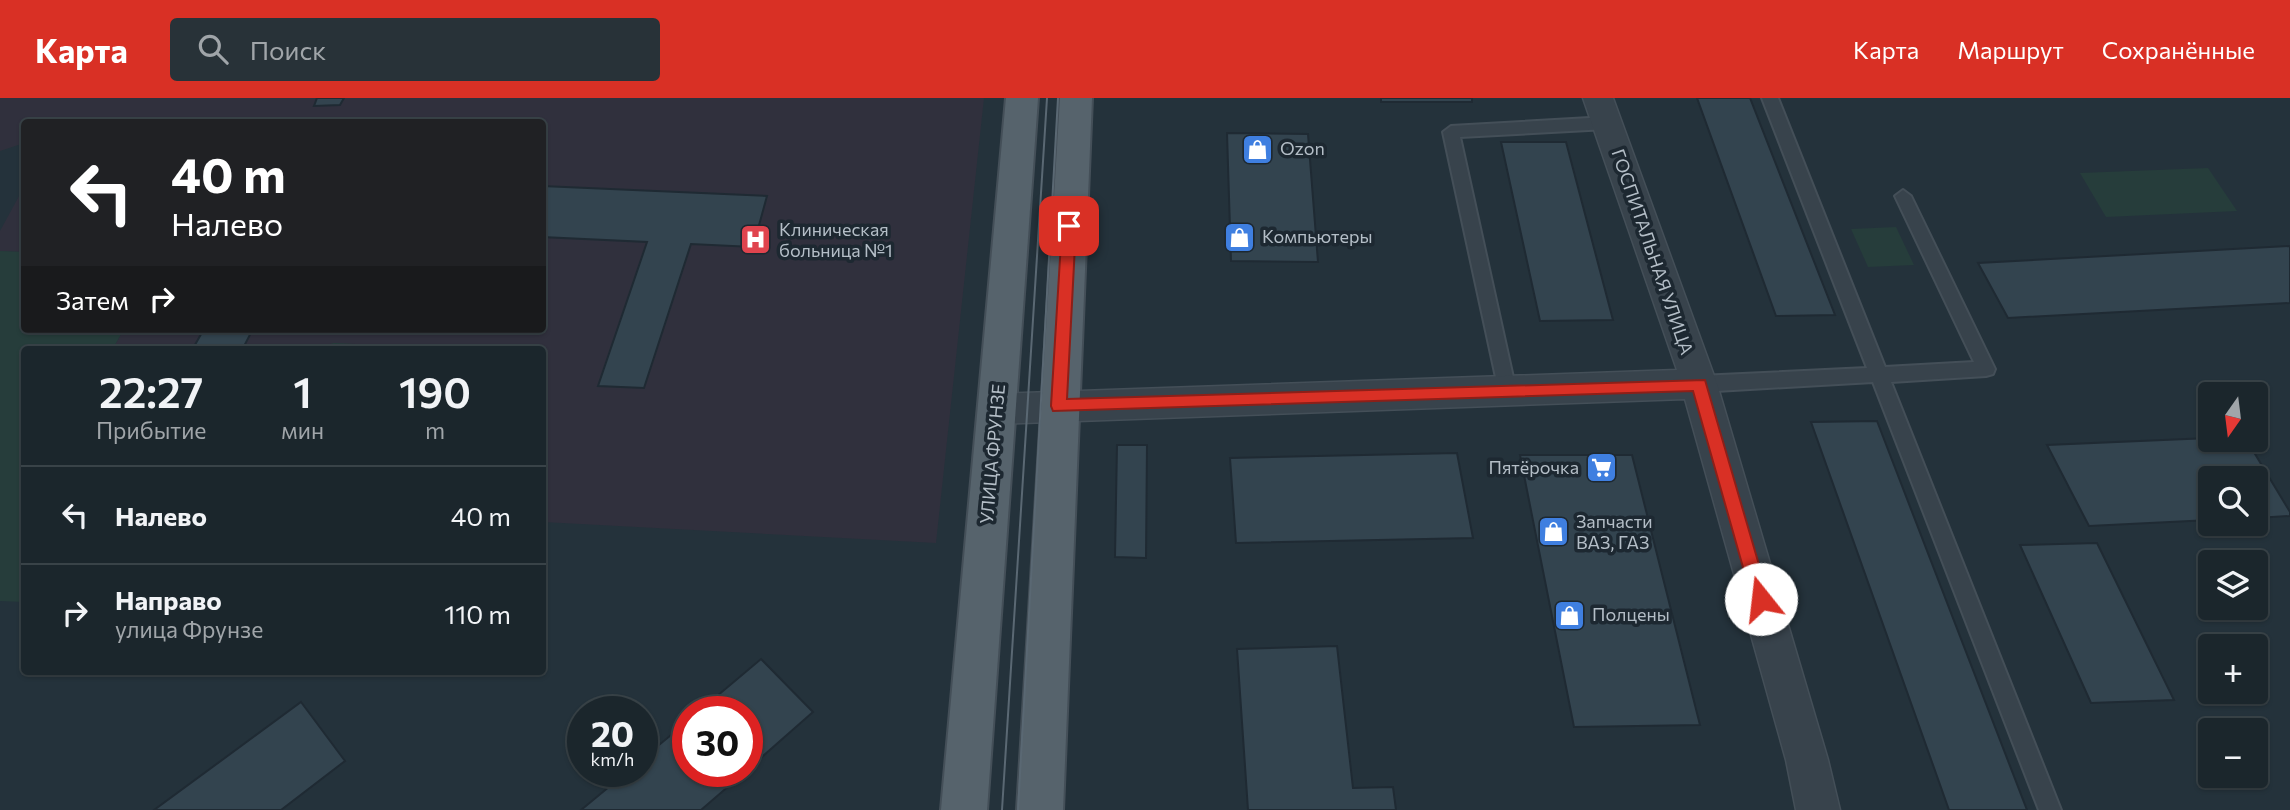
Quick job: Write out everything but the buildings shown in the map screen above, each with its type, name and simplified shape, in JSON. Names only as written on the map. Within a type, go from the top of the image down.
[{"type":"main road","name":"УЛИЦА ФРУНЗЕ","points":[[964,810],[1022,98]]},
{"type":"main road","points":[[1040,810],[1076,98]]},
{"type":"street","name":"ГОСПИТАЛЬНАЯ УЛИЦА","points":[[1603,111],[1699,384],[1807,760],[1818,810]]},
{"type":"street","points":[[997,409],[1699,384]]},
{"type":"lane","points":[[1770,98],[2050,810]]},
{"type":"lane","points":[[1507,391],[1451,132],[1603,111]]},
{"type":"lane","points":[[1699,384],[1986,369],[1903,196]]},
{"type":"shaded area","name":"Клиническая больница №1","points":[[0,98],[984,98],[936,543],[546,522],[546,346],[114,346],[122,333],[546,333],[546,119],[21,119],[21,144],[0,151]]},
{"type":"shaded area","points":[[21,192],[21,252],[0,251],[0,231]]},
{"type":"green space","points":[[2208,168],[2237,211],[2106,217],[2080,173]]},
{"type":"green space","points":[[1896,227],[1914,265],[1868,267],[1851,229]]},
{"type":"green space","points":[[0,251],[21,252],[21,333],[122,333],[114,346],[21,346],[21,602],[0,601]]},
{"type":"green space","points":[[334,343],[396,346],[322,346]]},
{"type":"tram line","points":[[1002,810],[1047,98]]},
{"type":"tram line","points":[[1018,810],[1058,98]]},
{"type":"place","name":"Ozon","points":[[1257,149]]},
{"type":"place","name":"Компьютеры","points":[[1239,237]]},
{"type":"place","name":"Клиническая больница №1","points":[[756,240]]},
{"type":"place","name":"Пятёрочка","points":[[1602,468]]},
{"type":"place","name":"Запчаcти ВАЗ, ГАЗ","points":[[1553,532]]},
{"type":"place","name":"Полцены","points":[[1569,615]]},
{"type":"route","points":[[1069,226],[1059,406],[1699,384],[1761,599]]}]
